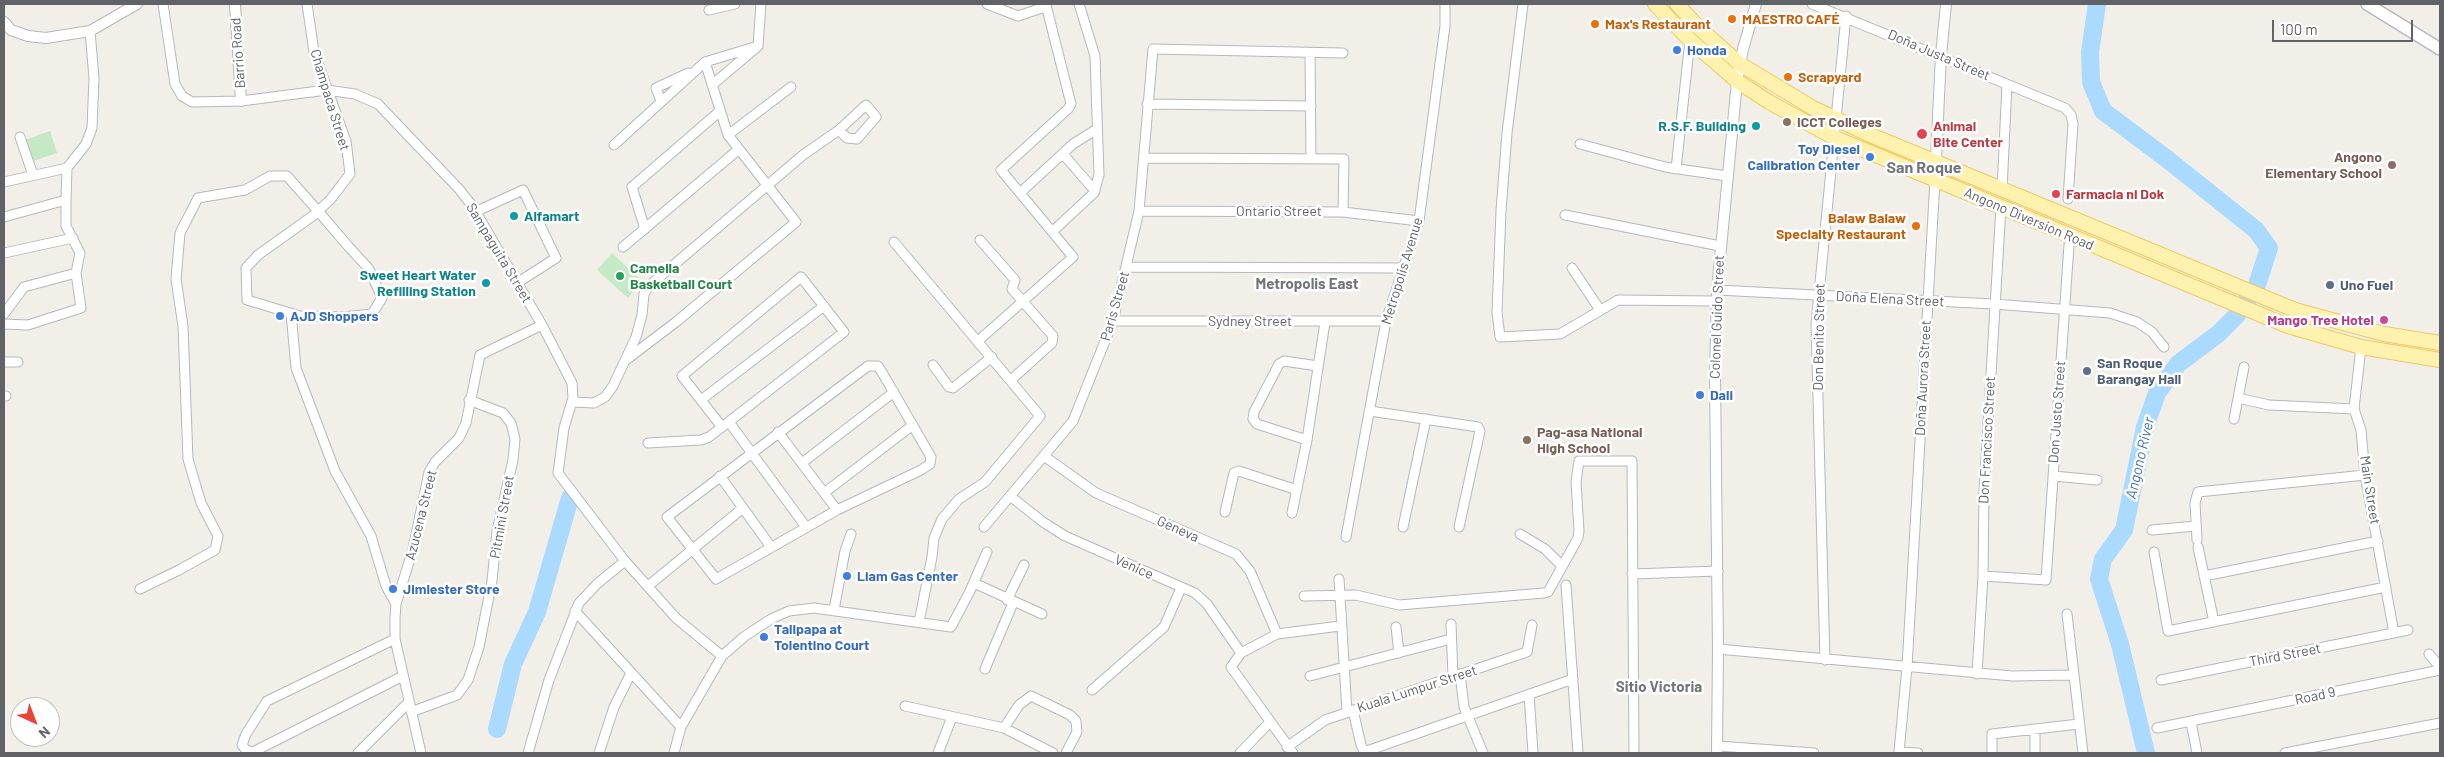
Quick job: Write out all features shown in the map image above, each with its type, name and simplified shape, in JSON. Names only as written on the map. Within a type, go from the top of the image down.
[{"type":"main road","name":"Angono Diversion Road","points":[[1655,4],[1690,40],[1737,81],[1768,102],[1834,138],[2288,326],[2361,348],[2440,360]]},
{"type":"main road","name":"Angono Diversion Road","points":[[1677,4],[1698,27],[1740,64],[1836,120],[2295,310],[2365,330],[2440,343]]},
{"type":"main road","points":[[2367,4],[2440,49]]},
{"type":"main road","points":[[2361,348],[2365,330]]},
{"type":"street","points":[[4,22],[11,30],[28,36],[46,38],[90,31],[137,4]]},
{"type":"street","name":"Sampaguita Street","points":[[163,4],[175,84],[182,96],[192,102],[242,101],[327,90],[355,94],[378,104],[444,172],[475,212],[542,325],[572,383],[572,402],[564,428],[558,473],[625,561],[676,618],[722,656]]},
{"type":"street","name":"Barrio Road","points":[[235,4],[242,101]]},
{"type":"street","name":"Champaca Street","points":[[291,313],[247,300],[246,268],[258,255],[318,211],[350,174],[346,141],[314,52],[307,4]]},
{"type":"street","points":[[709,10],[735,4]]},
{"type":"street","points":[[712,85],[758,46],[760,4]]},
{"type":"street","points":[[978,341],[1073,257],[1001,170],[1068,109],[1071,104],[1047,4],[1018,16],[987,4]]},
{"type":"street","points":[[1053,231],[1087,201],[1095,191],[1099,176],[1094,56],[1079,4]]},
{"type":"street","name":"Metropolis Avenue","points":[[1346,537],[1386,321],[1419,221],[1445,26],[1446,4]]},
{"type":"street","points":[[1523,4],[1507,133],[1498,289],[1500,337],[1560,334],[1618,300],[1716,301]]},
{"type":"street","name":"Colonel Guido Street","points":[[1718,750],[1716,301],[1737,81],[1756,4]]},
{"type":"street","name":"Doña Justa Street","points":[[1812,4],[1846,16],[2065,108],[2071,115],[2073,124],[2068,199]]},
{"type":"street","name":"Doña Aurora Street","points":[[1918,753],[1899,752],[1907,667],[1936,162],[1940,55],[1946,4]]},
{"type":"street","name":"Don Benito Street","points":[[1825,660],[1816,324],[1846,16]]},
{"type":"street","points":[[4,324],[28,325],[82,308],[76,273],[80,253],[66,226],[66,200],[67,168],[86,144],[92,128],[94,78],[90,31]]},
{"type":"street","points":[[1676,169],[1690,40]]},
{"type":"street","points":[[614,145],[705,62],[758,46]]},
{"type":"street","name":"Paris Street","points":[[984,528],[1073,421],[1114,320],[1139,211],[1153,49],[1310,53]]},
{"type":"street","points":[[1310,158],[1310,53],[1343,53]]},
{"type":"street","points":[[623,362],[676,322],[796,222],[728,135],[705,62]]},
{"type":"street","points":[[661,102],[656,88],[695,70]]},
{"type":"street","points":[[2002,190],[2007,84]]},
{"type":"street","points":[[728,135],[791,87]]},
{"type":"street","points":[[1147,104],[1311,106]]},
{"type":"street","points":[[645,229],[632,187],[720,111]]},
{"type":"street","points":[[1020,193],[1063,154],[1097,129]]},
{"type":"street","points":[[572,402],[594,403],[600,400],[612,386],[636,337],[642,315],[644,294],[650,286],[803,155],[839,130]]},
{"type":"street","points":[[20,137],[33,175]]},
{"type":"street","points":[[1580,144],[1676,169],[1727,176]]},
{"type":"street","points":[[623,247],[739,149]]},
{"type":"street","points":[[1063,154],[1095,191]]},
{"type":"street","points":[[1145,158],[1344,159],[1343,212]]},
{"type":"street","points":[[4,182],[67,168]]},
{"type":"street","points":[[140,589],[215,550],[218,536],[200,502],[188,459],[183,326],[176,279],[180,233],[198,198],[244,190],[270,176],[287,176],[368,269],[382,298],[372,314],[343,317],[300,316],[291,313],[296,368],[335,471],[371,536],[386,586],[396,604]]},
{"type":"street","points":[[475,212],[522,190],[556,258],[517,282]]},
{"type":"street","points":[[4,218],[66,200]]},
{"type":"street","name":"Don Francisco Street","points":[[1976,674],[1983,576],[1984,491],[1994,304],[2001,207]]},
{"type":"street","name":"Ontario Street","points":[[1139,211],[1343,212],[1419,221]]},
{"type":"street","points":[[1565,215],[1720,246]]},
{"type":"street","points":[[4,253],[73,238]]},
{"type":"street","points":[[980,240],[1015,280],[1012,289],[1054,336],[1052,343],[1012,380]]},
{"type":"street","points":[[894,242],[1012,380],[1040,416],[985,482],[959,499],[942,519],[934,538],[933,553],[918,622]]},
{"type":"street","name":"Don Justo Street","points":[[1983,576],[2046,580],[2069,245]]},
{"type":"street","points":[[1126,267],[1405,268]]},
{"type":"street","points":[[1572,268],[1600,310]]},
{"type":"street","points":[[4,314],[24,287],[76,273]]},
{"type":"street","points":[[648,443],[701,440],[709,437],[726,424],[844,332],[801,277],[682,376],[701,400],[726,424],[750,453],[806,527]]},
{"type":"street","name":"Doña Elena Street","points":[[1717,290],[1994,304],[2124,316],[2152,332],[2164,347]]},
{"type":"street","points":[[701,400],[824,306]]},
{"type":"street","name":"Sydney Street","points":[[1114,320],[1386,321]]},
{"type":"street","points":[[1292,514],[1307,440],[1324,322]]},
{"type":"street","name":"Azucena Street","points":[[421,753],[395,639],[396,604],[413,549],[429,472],[435,462],[459,438],[466,423],[469,400],[480,354],[542,325]]},
{"type":"street","name":"Main Street","points":[[2361,348],[2354,409],[2361,430],[2366,475],[2394,633]]},
{"type":"street","points":[[933,365],[946,384],[953,388],[992,357]]},
{"type":"street","points":[[1307,440],[1257,424],[1253,419],[1254,412],[1279,364],[1284,361],[1318,366]]},
{"type":"street","points":[[4,362],[18,362]]},
{"type":"street","points":[[868,366],[878,366],[913,425],[931,457],[930,464],[837,510],[716,579],[667,517],[868,366]]},
{"type":"street","points":[[2234,419],[2244,368]]},
{"type":"street","points":[[802,464],[894,392]]},
{"type":"street","points":[[2238,398],[2269,405],[2354,409]]},
{"type":"street","name":"Pitmini Street","points":[[411,712],[457,695],[468,680],[479,647],[492,580],[497,531],[513,460],[515,439],[511,422],[503,413],[469,400]]},
{"type":"street","points":[[1370,411],[1478,427],[1480,431],[1459,527]]},
{"type":"street","points":[[1403,527],[1426,419]]},
{"type":"street","points":[[824,492],[913,425]]},
{"type":"street","points":[[778,432],[837,510]]},
{"type":"street","name":"Geneva","points":[[1044,456],[1096,492],[1236,554],[1250,570],[1277,634]]},
{"type":"street","points":[[1304,596],[1368,596],[1380,602],[1399,605],[1548,592],[1579,531],[1576,504],[1579,461],[1632,461],[1634,753]]},
{"type":"street","points":[[1225,512],[1234,473],[1239,471],[1297,490]]},
{"type":"street","points":[[2214,622],[2198,544],[2195,503],[2198,492],[2366,475]]},
{"type":"street","points":[[720,476],[771,547]]},
{"type":"street","points":[[2053,476],[2097,480]]},
{"type":"street","name":"Venice","points":[[1010,496],[1043,522],[1065,536],[1194,593],[1207,604],[1242,653]]},
{"type":"street","points":[[648,586],[743,508]]},
{"type":"street","points":[[2152,530],[2196,526]]},
{"type":"street","points":[[834,610],[845,551],[851,534]]},
{"type":"street","points":[[1520,534],[1546,549],[1562,566]]},
{"type":"street","points":[[2204,576],[2378,541]]},
{"type":"street","points":[[674,753],[681,727],[722,656],[745,636],[771,619],[789,611],[814,608],[951,626],[974,583],[987,552]]},
{"type":"street","points":[[2154,552],[2168,631],[2386,587]]},
{"type":"street","points":[[528,753],[548,680],[579,603],[598,583],[625,561]]},
{"type":"street","points":[[986,670],[1024,565]]},
{"type":"street","points":[[1632,574],[1718,571]]},
{"type":"street","points":[[1339,579],[1338,595],[1343,668],[1350,711],[1365,753],[1573,679]]},
{"type":"street","points":[[974,583],[1042,614]]},
{"type":"street","points":[[1566,585],[1578,753]]},
{"type":"street","points":[[1092,690],[1164,627],[1181,588]]},
{"type":"street","points":[[576,611],[681,727]]},
{"type":"street","points":[[2067,614],[2083,753]]},
{"type":"street","points":[[1451,624],[1451,639],[1457,675],[1467,717],[1483,753]]},
{"type":"street","name":"Kuala Lumpur Street","points":[[1290,750],[1325,720],[1527,652],[1532,625]]},
{"type":"street","points":[[1290,750],[1231,667],[1242,653],[1277,634],[1340,626]]},
{"type":"street","points":[[1396,627],[1398,653]]},
{"type":"street","name":"Third Street","points":[[2161,680],[2408,630]]},
{"type":"street","points":[[395,639],[267,701],[246,734],[242,745],[246,750],[252,752],[402,676]]},
{"type":"street","points":[[1310,676],[1451,639]]},
{"type":"street","points":[[1718,649],[1976,674],[2032,677],[2073,674]]},
{"type":"street","points":[[2429,654],[2440,668]]},
{"type":"street","name":"Road 9","points":[[2157,728],[2440,668]]},
{"type":"street","points":[[599,753],[614,707],[631,673]]},
{"type":"street","points":[[1528,694],[1533,753]]},
{"type":"street","points":[[1004,728],[1019,705],[1031,696],[1070,715],[1076,721],[1077,732],[1066,753]]},
{"type":"street","points":[[358,753],[408,702]]},
{"type":"street","points":[[905,706],[1004,728],[1053,753]]},
{"type":"street","points":[[938,753],[952,717]]},
{"type":"street","points":[[1240,753],[1270,722]]},
{"type":"street","points":[[2190,722],[2197,753]]},
{"type":"street","points":[[2285,753],[2440,723]]},
{"type":"street","points":[[1992,753],[1992,734],[2079,724]]},
{"type":"street","points":[[2035,728],[2035,753]]},
{"type":"street","points":[[1718,750],[1814,753]]},
{"type":"green space","points":[[50,131],[57,153],[33,161],[25,140]]},
{"type":"green space","name":"Camella Basketball Court","points":[[612,253],[642,281],[628,298],[597,270]]},
{"type":"waterway","name":"Angono River","points":[[2097,4],[2090,52],[2091,82],[2103,111],[2256,230],[2269,248],[2256,288],[2236,316],[2218,334],[2178,364],[2157,393],[2145,427],[2124,530],[2103,559],[2099,579],[2120,644],[2146,753]]},
{"type":"waterway","points":[[497,729],[513,664],[537,612],[570,498]]},
{"type":"place","name":"MAESTRO CAFÉ","points":[[1732,19]]},
{"type":"place","name":"Max's Restaurant","points":[[1595,24]]},
{"type":"place","name":"Honda","points":[[1677,50]]},
{"type":"place","name":"Scrapyard","points":[[1788,77]]},
{"type":"place","name":"ICCT Colleges","points":[[1787,122]]},
{"type":"place","name":"R.S.F. Building","points":[[1756,126]]},
{"type":"place","name":"Animal Bite Center","points":[[1922,134]]},
{"type":"place","name":"Toy Diesel Calibration Center","points":[[1870,157]]},
{"type":"place","name":"Angono Elementary School","points":[[2392,165]]},
{"type":"place","name":"Farmacia ni Dok","points":[[2056,194]]},
{"type":"place","name":"Alfamart","points":[[514,216]]},
{"type":"place","name":"Balaw Balaw Specialty Restaurant","points":[[1916,226]]},
{"type":"place","name":"Camella Basketball Court","points":[[620,276]]},
{"type":"place","name":"Sweet Heart Water Refilling Station","points":[[486,283]]},
{"type":"place","name":"Uno Fuel","points":[[2330,285]]},
{"type":"place","name":"AJD Shoppers","points":[[280,316]]},
{"type":"place","name":"Mango Tree Hotel","points":[[2384,320]]},
{"type":"place","name":"San Roque Barangay Hall","points":[[2087,371]]},
{"type":"place","name":"Dali","points":[[1700,395]]},
{"type":"place","name":"Pag-asa National High School","points":[[1527,440]]},
{"type":"place","name":"Liam Gas Center","points":[[847,576]]},
{"type":"place","name":"Jimlester Store","points":[[393,589]]},
{"type":"place","name":"Talipapa at Tolentino Court","points":[[764,637]]},
{"type":"district","name":"San Roque","points":[[1924,168]]},
{"type":"district","name":"Metropolis East","points":[[1307,284]]},
{"type":"district","name":"Sitio Victoria","points":[[1659,687]]}]
